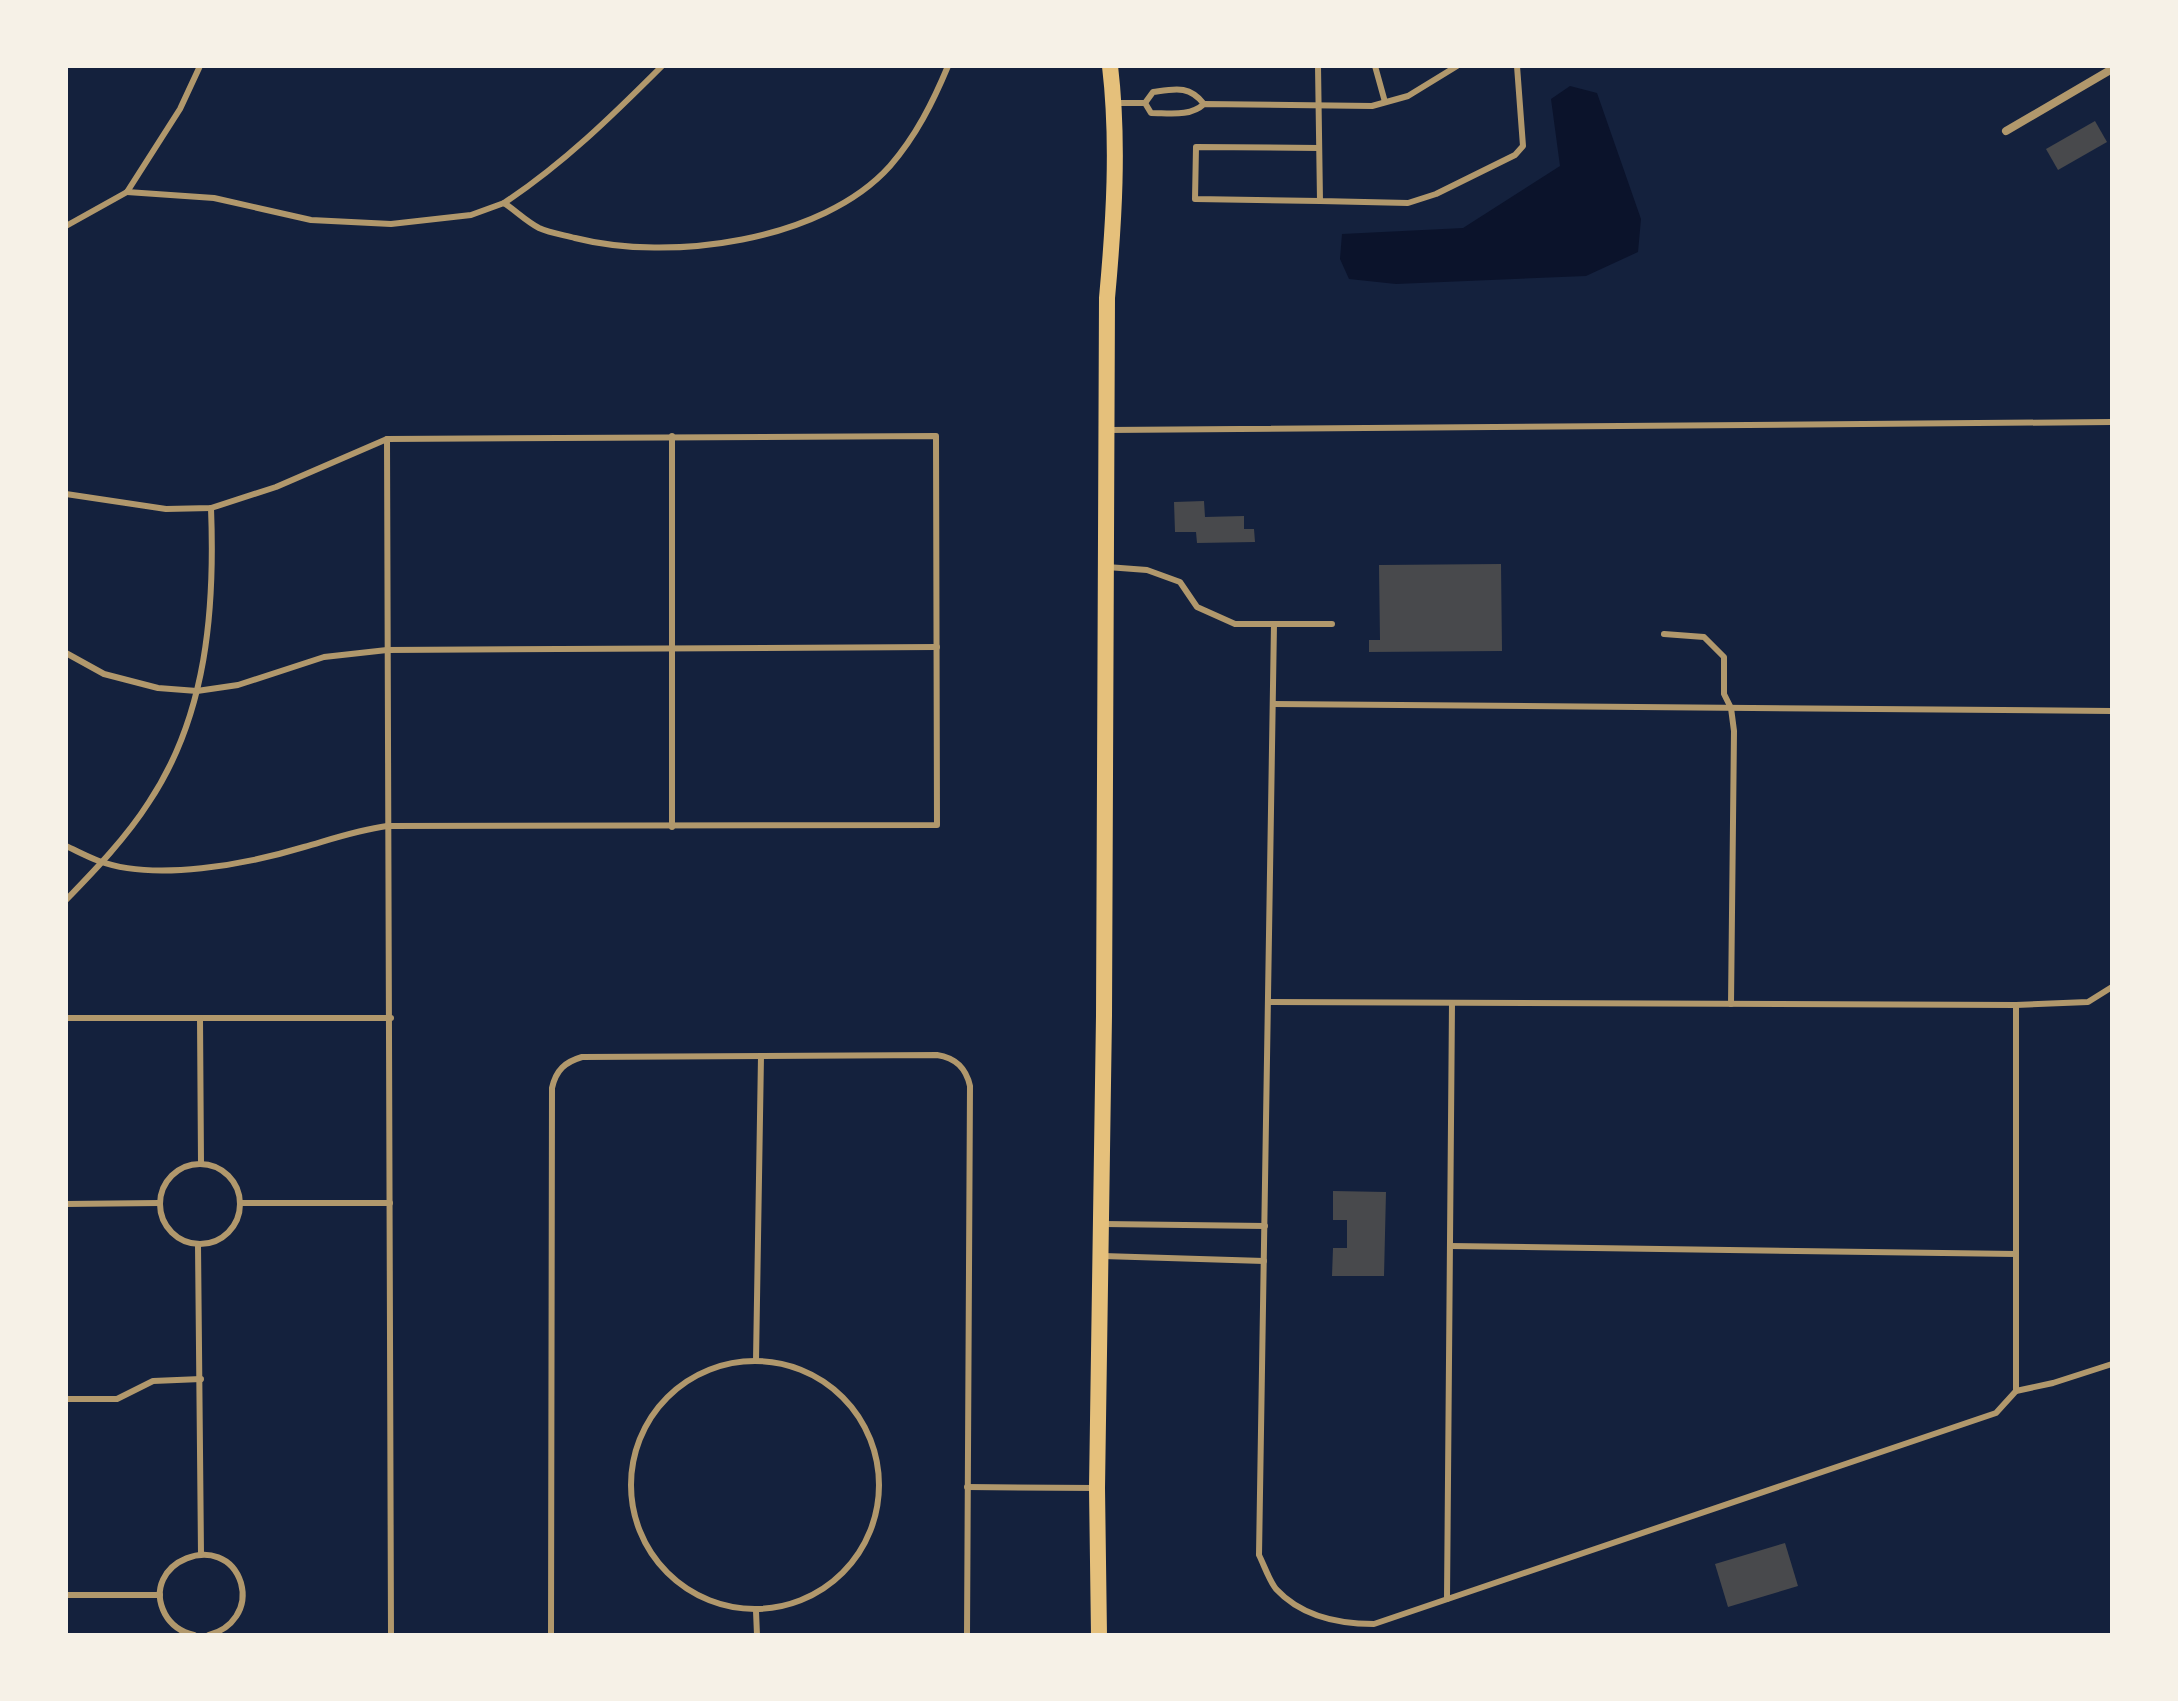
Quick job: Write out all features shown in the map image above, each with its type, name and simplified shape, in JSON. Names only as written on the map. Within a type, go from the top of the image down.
[{"type":"main road","points":[[1099,1635],[1097,1488],[1105,1001],[1107,298],[1113,235],[1114,103],[1110,66]]},
{"type":"street","points":[[2006,131],[2112,69]]},
{"type":"lane","points":[[66,226],[127,192],[180,109],[200,66]]},
{"type":"lane","points":[[127,192],[214,198],[311,220],[391,224],[471,215],[504,203],[540,180],[582,145],[662,66]]},
{"type":"lane","points":[[504,203],[540,229],[589,241],[645,249],[689,247],[790,227],[845,201],[889,167],[921,124],[948,66]]},
{"type":"lane","points":[[1318,66],[1320,201]]},
{"type":"lane","points":[[1375,66],[1385,102]]},
{"type":"lane","points":[[1145,103],[1151,113],[1197,111],[1204,104],[1372,106],[1408,96],[1457,66]]},
{"type":"lane","points":[[1319,148],[1196,147],[1195,199],[1408,203],[1436,194],[1515,155],[1523,146],[1517,66]]},
{"type":"lane","points":[[1145,103],[1153,92],[1182,89],[1195,93],[1204,104]]},
{"type":"lane","points":[[1114,103],[1145,103]]},
{"type":"lane","points":[[1108,430],[2112,422]]},
{"type":"lane","points":[[672,436],[672,827]]},
{"type":"lane","points":[[66,494],[166,509],[211,508],[276,487],[387,439],[936,436],[937,825],[387,826],[356,830],[280,854],[213,868],[135,868],[102,862],[66,846]]},
{"type":"lane","points":[[387,439],[391,1635]]},
{"type":"lane","points":[[66,900],[102,862],[150,802],[182,740],[207,645],[213,560],[211,508]]},
{"type":"lane","points":[[1106,567],[1147,570],[1180,582],[1197,607],[1235,624],[1332,624]]},
{"type":"lane","points":[[1274,624],[1259,1555],[1274,1587],[1299,1609],[1349,1624],[1374,1624],[1996,1413],[2016,1391],[2112,1364]]},
{"type":"lane","points":[[1664,634],[1704,637],[1724,657],[1724,694],[1731,708],[1734,731],[1731,1004]]},
{"type":"lane","points":[[66,653],[104,674],[158,688],[197,691],[238,685],[324,657],[387,650],[937,647]]},
{"type":"lane","points":[[1273,704],[2112,711]]},
{"type":"lane","points":[[1268,1002],[2016,1005],[2088,1002],[2112,987]]},
{"type":"lane","points":[[1447,1599],[1452,1003]]},
{"type":"lane","points":[[2016,1005],[2016,1391]]},
{"type":"lane","points":[[66,1018],[391,1018]]},
{"type":"lane","points":[[200,1019],[201,1163]]},
{"type":"lane","points":[[551,1635],[554,1081],[562,1066],[582,1057],[937,1055],[953,1059],[967,1076],[970,1086],[967,1635]]},
{"type":"lane","points":[[756,1361],[761,1056]]},
{"type":"lane","points":[[201,1163],[216,1166],[229,1175],[238,1188],[241,1203],[239,1217],[223,1238],[198,1245],[170,1232],[162,1219],[159,1203],[167,1180],[176,1170],[201,1163]]},
{"type":"lane","points":[[66,1204],[159,1203]]},
{"type":"lane","points":[[241,1203],[390,1203]]},
{"type":"lane","points":[[1099,1224],[1265,1226]]},
{"type":"lane","points":[[198,1245],[201,1554]]},
{"type":"lane","points":[[1450,1246],[2016,1254]]},
{"type":"lane","points":[[1099,1256],[1264,1261]]},
{"type":"lane","points":[[756,1361],[779,1363],[820,1378],[853,1407],[874,1445],[881,1488],[865,1547],[837,1581],[799,1603],[756,1611],[697,1596],[662,1569],[639,1533],[630,1490],[632,1463],[647,1422],[675,1389],[713,1368],[756,1361]]},
{"type":"lane","points":[[66,1399],[117,1399],[153,1381],[201,1379]]},
{"type":"lane","points":[[967,1487],[1097,1488]]},
{"type":"lane","points":[[194,1635],[176,1628],[168,1619],[160,1595],[163,1580],[172,1566],[185,1557],[201,1554],[226,1562],[235,1571],[243,1596],[234,1620],[225,1629],[209,1635]]},
{"type":"lane","points":[[66,1595],[160,1595]]},
{"type":"lane","points":[[756,1611],[757,1635]]},
{"type":"water","points":[[1570,86],[1597,93],[1641,219],[1638,252],[1586,276],[1396,284],[1349,279],[1340,259],[1342,234],[1463,228],[1560,166],[1551,99]]},
{"type":"building","points":[[2095,121],[2107,142],[2058,170],[2046,149]]},
{"type":"building","points":[[1204,501],[1205,517],[1244,516],[1244,529],[1254,529],[1255,542],[1197,543],[1196,532],[1175,532],[1174,502]]},
{"type":"building","points":[[1501,564],[1502,651],[1369,652],[1369,640],[1380,640],[1379,565]]},
{"type":"building","points":[[1333,1191],[1386,1192],[1384,1276],[1332,1276],[1333,1248],[1347,1248],[1347,1220],[1333,1220]]},
{"type":"building","points":[[1785,1543],[1798,1586],[1728,1607],[1715,1564]]}]
